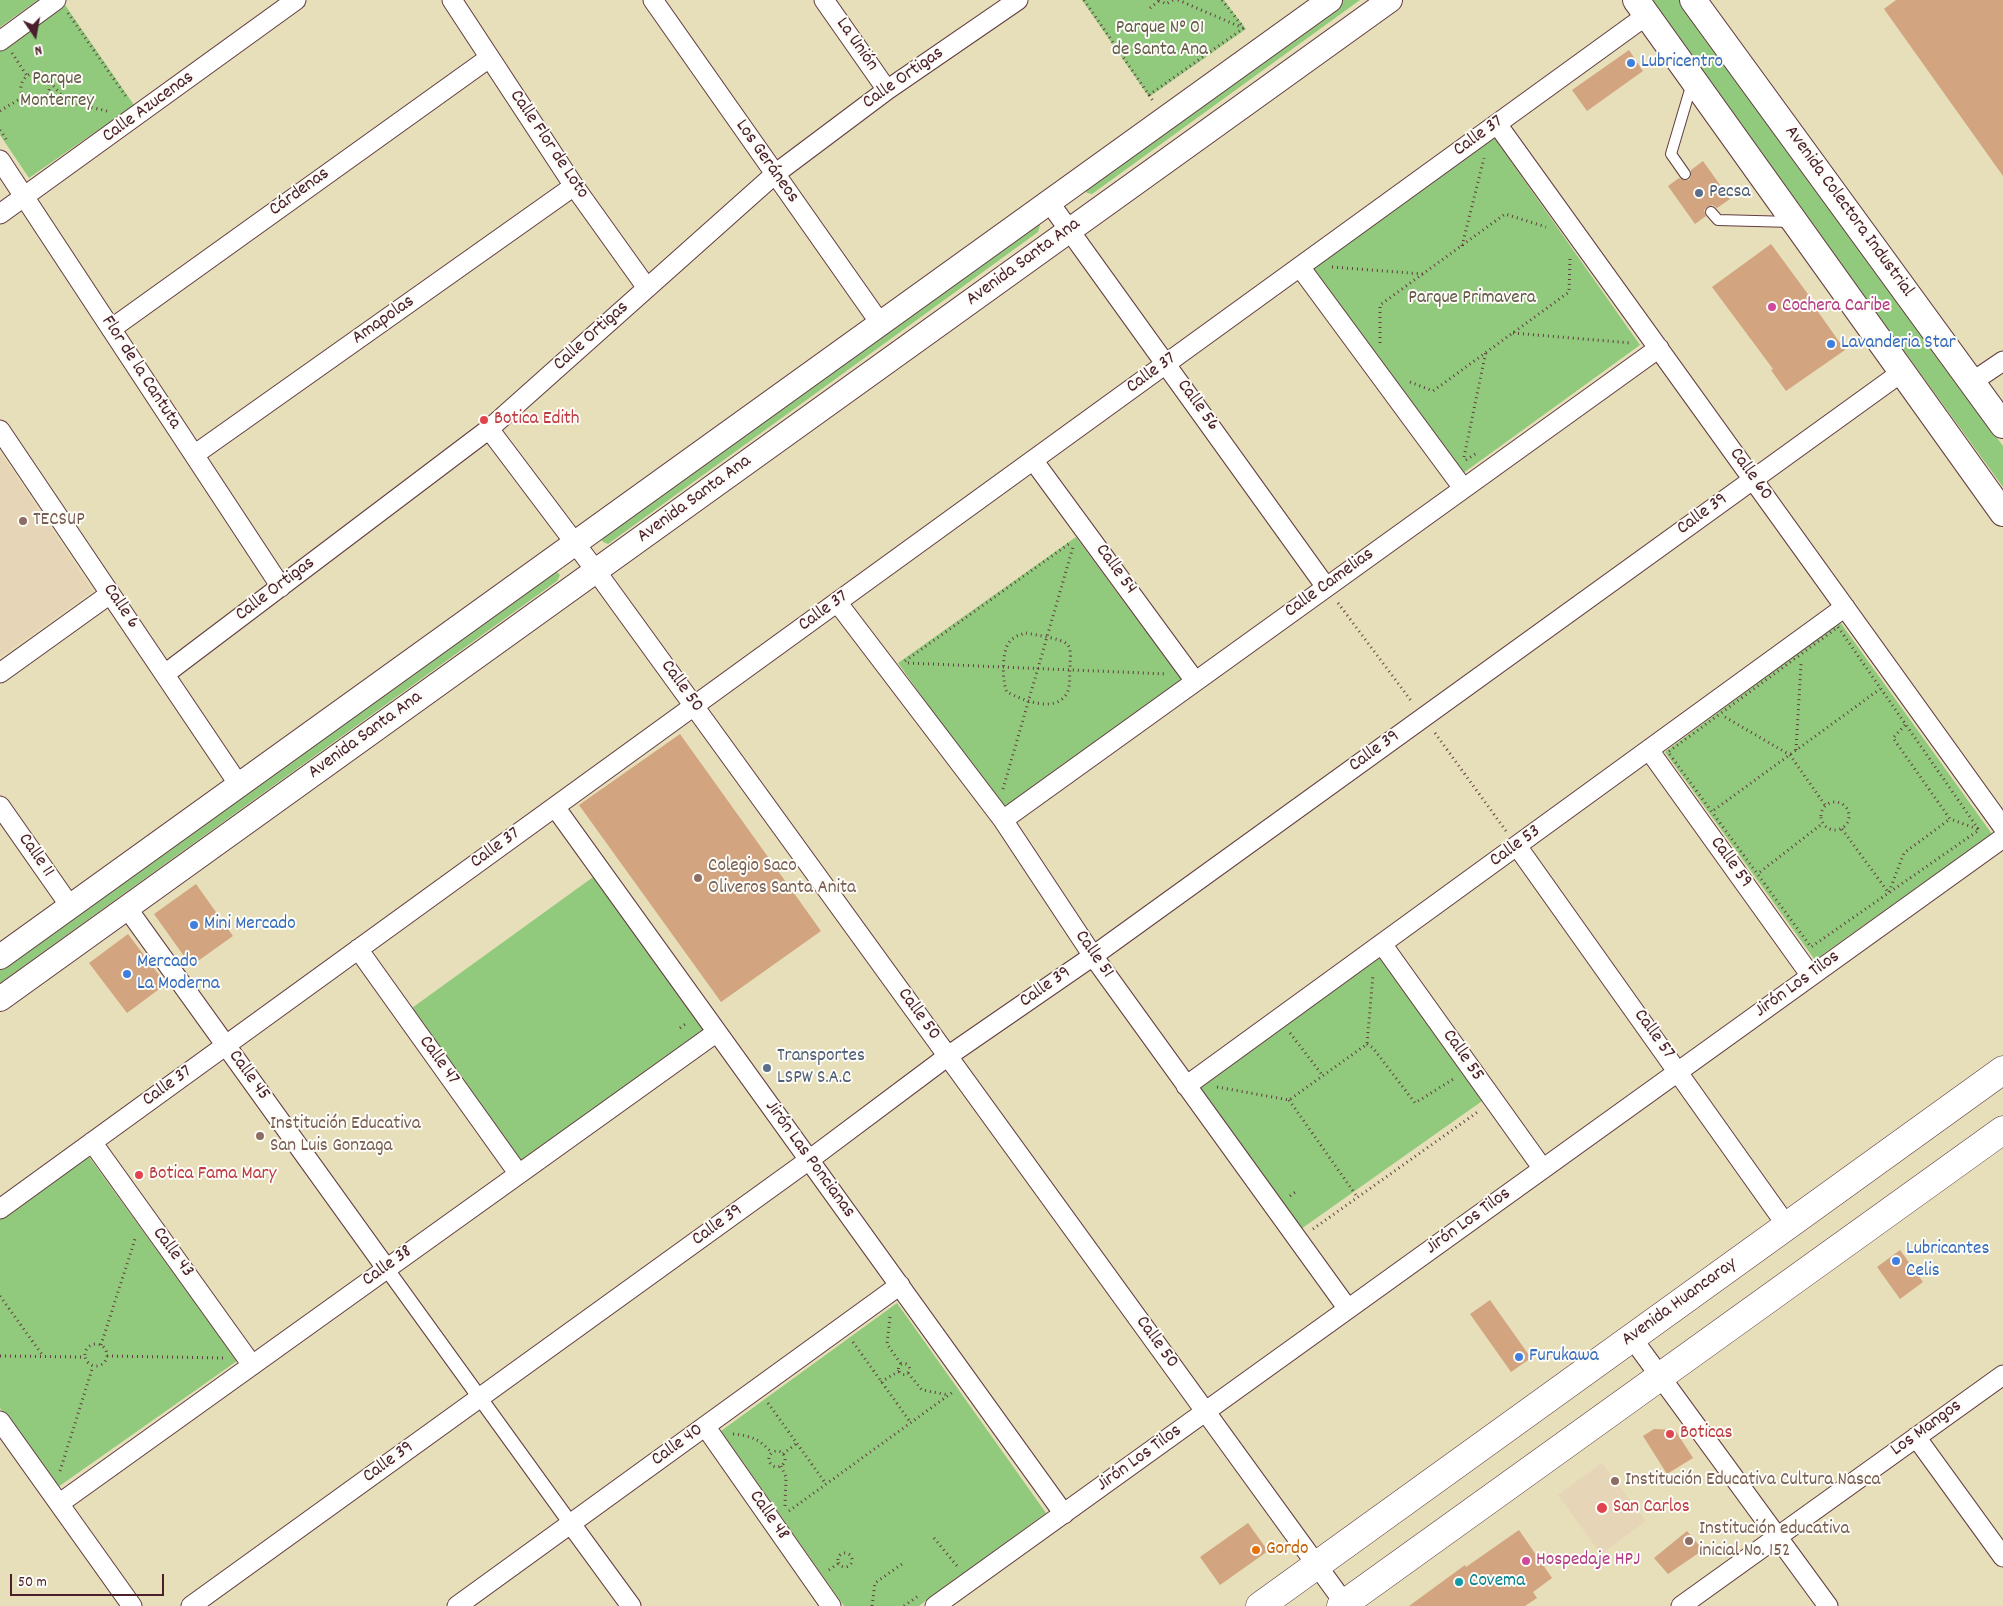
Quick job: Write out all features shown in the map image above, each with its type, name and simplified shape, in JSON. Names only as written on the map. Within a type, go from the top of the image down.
[{"type":"main road","name":"Avenida Colectora Industrial","points":[[1693,0],[2003,425]]},
{"type":"main road","points":[[1642,7],[2003,513]]},
{"type":"main road","name":"Avenida Huancaray","points":[[1260,1606],[2003,1070]]},
{"type":"main road","points":[[1343,1605],[2003,1130]]},
{"type":"street","name":"Calle Azucenas","points":[[0,214],[25,198],[296,0]]},
{"type":"street","name":"Calle Flor de Loto","points":[[452,0],[574,186],[647,288]]},
{"type":"street","name":"Los Geráneos","points":[[653,0],[880,323]]},
{"type":"street","name":"La Unión","points":[[824,0],[887,90]]},
{"type":"street","name":"Calle Ortigas","points":[[165,674],[489,429],[775,174],[887,90],[1018,0]]},
{"type":"street","name":"Avenida Santa Ana","points":[[0,957],[1330,0]]},
{"type":"street","name":"Avenida Santa Ana","points":[[0,999],[1390,0]]},
{"type":"street","points":[[4,43],[60,3]]},
{"type":"street","name":"Calle 37","points":[[0,1209],[1497,124],[1642,7]]},
{"type":"street","name":"Cárdenas","points":[[111,329],[490,58]]},
{"type":"street","name":"Calle 60","points":[[1497,124],[2003,827]]},
{"type":"street","name":"Flor de la Cantuta","points":[[0,160],[280,586]]},
{"type":"street","name":"Amapolas","points":[[194,455],[574,186]]},
{"type":"street","name":"Calle 56","points":[[1049,202],[1326,586]]},
{"type":"street","points":[[1300,266],[1463,488]]},
{"type":"street","name":"Calle Camelias","points":[[1003,820],[1659,348]]},
{"type":"street","points":[[1972,382],[2003,361]]},
{"type":"street","name":"Calle 39","points":[[191,1606],[810,1160],[948,1056],[1092,956],[1902,372]]},
{"type":"street","name":"Calle 50","points":[[489,429],[576,542],[1318,1565],[1343,1605]]},
{"type":"street","name":"Calle 6","points":[[0,430],[239,784]]},
{"type":"street","name":"Calle 54","points":[[1033,460],[1195,681]]},
{"type":"street","points":[[0,673],[110,594]]},
{"type":"street","name":"Calle 51","points":[[837,602],[1003,820],[1092,956],[1348,1309]]},
{"type":"street","name":"Calle 53","points":[[1186,1086],[1845,608]]},
{"type":"street","name":"Calle 59","points":[[1649,750],[1811,976]]},
{"type":"street","name":"Calle 11","points":[[0,806],[70,906]]},
{"type":"street","name":"Jirón Las Poncianas","points":[[555,806],[1064,1514]]},
{"type":"street","name":"Jirón Los Tilos","points":[[935,1606],[2003,838]]},
{"type":"street","name":"Calle 57","points":[[1517,846],[1787,1226]]},
{"type":"street","name":"Calle 45","points":[[126,908],[386,1268]]},
{"type":"street","name":"Calle 55","points":[[1376,948],[1494,1100],[1543,1169]]},
{"type":"street","name":"Calle 47","points":[[358,949],[518,1173]]},
{"type":"street","name":"Calle 38","points":[[60,1503],[717,1032]]},
{"type":"street","name":"Calle 43","points":[[92,1142],[252,1365]]},
{"type":"street","points":[[386,1268],[631,1606]]},
{"type":"street","name":"Calle 40","points":[[457,1606],[900,1285]]},
{"type":"street","points":[[1632,1338],[1828,1606]]},
{"type":"street","name":"Los Mangos","points":[[1681,1606],[2003,1375]]},
{"type":"street","points":[[0,1421],[132,1606]]},
{"type":"street","name":"Calle 48","points":[[705,1426],[831,1606]]},
{"type":"street","points":[[1916,1438],[2003,1557]]},
{"type":"lane","points":[[1684,174],[1671,154],[1693,79]]},
{"type":"lane","points":[[1711,212],[1718,220],[1795,223]]},
{"type":"path","points":[[1084,0],[1149,95],[1244,28]]},
{"type":"path","points":[[1150,8],[1160,0],[1166,4],[1173,0]]},
{"type":"path","points":[[1178,0],[1244,28]]},
{"type":"path","points":[[1222,0],[1244,28]]},
{"type":"path","points":[[60,3],[138,115]]},
{"type":"path","points":[[4,43],[27,76]]},
{"type":"path","points":[[50,84],[48,97],[42,101],[28,102],[23,97],[21,85],[27,76],[34,73],[40,74],[46,78],[60,95],[70,101],[112,113]]},
{"type":"path","points":[[0,111],[23,97]]},
{"type":"path","points":[[1462,246],[1485,154]]},
{"type":"path","points":[[1380,350],[1380,305],[1505,214],[1547,228]]},
{"type":"path","points":[[1402,379],[1433,391],[1569,292],[1570,259]]},
{"type":"path","points":[[1329,267],[1423,274]]},
{"type":"path","points":[[1513,333],[1631,343]]},
{"type":"path","points":[[1463,462],[1486,351]]},
{"type":"path","points":[[1002,790],[1037,668],[1075,539],[902,663],[1037,668],[1172,674]]},
{"type":"path","points":[[1326,586],[1517,846]]},
{"type":"path","points":[[1838,627],[1979,830],[1811,947],[1668,752],[1838,627]]},
{"type":"path","points":[[1026,633],[1046,638],[1059,640],[1067,644],[1070,651],[1069,684],[1066,694],[1060,700],[1050,704],[1039,704],[1007,692],[1004,685],[1008,644],[1015,637],[1026,633]]},
{"type":"path","points":[[1796,751],[1801,654]]},
{"type":"path","points":[[1712,812],[1881,688]]},
{"type":"path","points":[[1719,714],[1790,755],[1826,805]]},
{"type":"path","points":[[1906,725],[1893,738],[1950,819],[1979,830]]},
{"type":"path","points":[[1832,802],[1844,805],[1848,811],[1850,818],[1842,829],[1831,830],[1823,823],[1821,817],[1826,805],[1832,802]]},
{"type":"path","points":[[1889,893],[1904,853],[1950,819]]},
{"type":"path","points":[[1758,874],[1823,823]]},
{"type":"path","points":[[1842,829],[1889,893]]},
{"type":"path","points":[[1289,1100],[1367,1044],[1376,948]]},
{"type":"path","points":[[1285,1027],[1322,1076]]},
{"type":"path","points":[[1367,1044],[1373,1048],[1415,1104],[1458,1077],[1452,1069]]},
{"type":"path","points":[[1215,1087],[1289,1100],[1358,1198]]},
{"type":"path","points":[[1307,1224],[1312,1231],[1494,1100]]},
{"type":"path","points":[[1292,1204],[1288,1198],[1298,1190]]},
{"type":"path","points":[[101,1345],[137,1234],[142,1242]]},
{"type":"path","points":[[0,1296],[43,1357]]},
{"type":"path","points":[[891,1312],[887,1344],[901,1364]]},
{"type":"path","points":[[852,1340],[911,1423]]},
{"type":"path","points":[[95,1344],[101,1345],[107,1352],[107,1356],[105,1362],[100,1366],[93,1366],[87,1363],[85,1357],[89,1346],[95,1344]]},
{"type":"path","points":[[221,1350],[226,1358]]},
{"type":"path","points":[[0,1356],[85,1357]]},
{"type":"path","points":[[107,1356],[226,1358]]},
{"type":"path","points":[[218,1364],[226,1358]]},
{"type":"path","points":[[881,1382],[899,1371],[901,1364]]},
{"type":"path","points":[[901,1364],[908,1364],[910,1367],[908,1373]]},
{"type":"path","points":[[57,1480],[93,1366]]},
{"type":"path","points":[[899,1371],[902,1374],[908,1373]]},
{"type":"path","points":[[908,1373],[922,1390],[949,1395]]},
{"type":"path","points":[[781,1466],[786,1477],[784,1515],[953,1392]]},
{"type":"path","points":[[768,1402],[826,1484]]},
{"type":"path","points":[[725,1433],[750,1436],[762,1442],[772,1453]]},
{"type":"path","points":[[783,1454],[797,1443]]},
{"type":"path","points":[[779,1451],[783,1454],[785,1458],[781,1466],[775,1467],[770,1463],[769,1458],[772,1453],[779,1451]]},
{"type":"path","points":[[934,1538],[958,1566]]},
{"type":"path","points":[[845,1553],[850,1554],[852,1563],[848,1567],[842,1566],[839,1563],[839,1557],[845,1553]]},
{"type":"path","points":[[826,1572],[839,1563]]},
{"type":"path","points":[[872,1606],[875,1583],[902,1564]]},
{"type":"shaded area","name":"TECSUP","points":[[0,452],[93,591],[0,657]]},
{"type":"shaded area","name":"San Carlos","points":[[1602,1463],[1646,1521],[1601,1554],[1558,1495]]},
{"type":"green space","points":[[0,0],[38,0],[0,27]]},
{"type":"green space","name":"Parque N° 01 de Santa Ana","points":[[1082,0],[1224,0],[1246,29],[1149,97]]},
{"type":"green space","points":[[1336,0],[1360,0],[1092,194],[1087,193],[1083,186]]},
{"type":"green space","points":[[1649,0],[1680,0],[2003,446],[2003,487]]},
{"type":"green space","name":"Parque Monterrey","points":[[63,2],[134,105],[29,178],[0,135],[0,48]]},
{"type":"green space","name":"Parque Primavera","points":[[1493,136],[1640,345],[1462,474],[1311,266]]},
{"type":"green space","points":[[1037,220],[1040,225],[1038,232],[608,544],[603,542],[599,536]]},
{"type":"green space","points":[[1076,537],[1182,680],[1002,809],[898,663]]},
{"type":"green space","points":[[555,570],[560,575],[557,581],[0,983],[0,965]]},
{"type":"green space","points":[[1840,622],[1992,834],[1815,960],[1665,752]]},
{"type":"green space","points":[[596,875],[710,1030],[515,1165],[405,1013]]},
{"type":"green space","points":[[1379,954],[1485,1099],[1301,1229],[1197,1088]]},
{"type":"green space","points":[[87,1154],[237,1361],[58,1487],[0,1408],[0,1217]]},
{"type":"green space","points":[[897,1303],[1046,1513],[919,1606],[844,1606],[721,1431]]},
{"type":"building","points":[[1896,0],[2003,0],[2003,176],[1884,9]]},
{"type":"building","points":[[1629,50],[1643,71],[1587,111],[1572,90]]},
{"type":"building","name":"Pecsa","points":[[1703,161],[1730,199],[1717,208],[1713,205],[1707,207],[1704,210],[1706,216],[1695,224],[1668,186],[1679,178],[1689,180],[1691,170]]},
{"type":"building","points":[[1771,244],[1816,305],[1814,306],[1845,350],[1786,391],[1771,370],[1773,369],[1712,287]]},
{"type":"building","points":[[680,734],[821,931],[721,1002],[579,805]]},
{"type":"building","name":"Mini Mercado","points":[[196,884],[233,936],[191,966],[154,914]]},
{"type":"building","name":"Mercado La Moderna","points":[[128,934],[166,984],[127,1013],[89,963]]},
{"type":"building","points":[[1900,1250],[1923,1282],[1900,1299],[1877,1267]]},
{"type":"building","points":[[1490,1300],[1531,1358],[1511,1372],[1470,1314]]},
{"type":"building","points":[[1654,1429],[1675,1430],[1693,1458],[1667,1474],[1643,1436]]},
{"type":"building","points":[[1248,1523],[1268,1551],[1220,1585],[1200,1557]]},
{"type":"building","points":[[1519,1530],[1552,1578],[1533,1592],[1537,1598],[1525,1606],[1409,1606],[1465,1565],[1466,1567]]},
{"type":"building","points":[[1687,1531],[1703,1550],[1668,1574],[1654,1558]]},
{"type":"place","name":"Lubricentro","points":[[1631,63]]},
{"type":"place","name":"Pecsa","points":[[1699,193]]},
{"type":"place","name":"Cochera Caribe","points":[[1772,307]]},
{"type":"place","name":"Lavanderia Star","points":[[1831,344]]},
{"type":"place","name":"Botica Edith","points":[[484,420]]},
{"type":"place","name":"TECSUP","points":[[23,521]]},
{"type":"place","name":"Colegio Saco Oliveros Santa Anita","points":[[698,878]]},
{"type":"place","name":"Mini Mercado","points":[[194,925]]},
{"type":"place","name":"Mercado La Moderna","points":[[127,974]]},
{"type":"place","name":"Transportes LSPW S.A.C","points":[[767,1068]]},
{"type":"place","name":"Institución Educativa San Luis Gonzaga","points":[[260,1136]]},
{"type":"place","name":"Botica Fama Mary","points":[[139,1175]]},
{"type":"place","name":"Lubricantes Celis","points":[[1896,1261]]},
{"type":"place","name":"Furukawa","points":[[1519,1357]]},
{"type":"place","name":"Boticas","points":[[1670,1434]]},
{"type":"place","name":"Institución Educativa Cultura Nasca","points":[[1615,1481]]},
{"type":"place","name":"San Carlos","points":[[1602,1508]]},
{"type":"place","name":"Institución educativa inicial No. 152","points":[[1689,1541]]},
{"type":"place","name":"Gordo","points":[[1256,1550]]},
{"type":"place","name":"Hospedaje HPJ","points":[[1526,1561]]},
{"type":"place","name":"Covema","points":[[1459,1582]]}]
